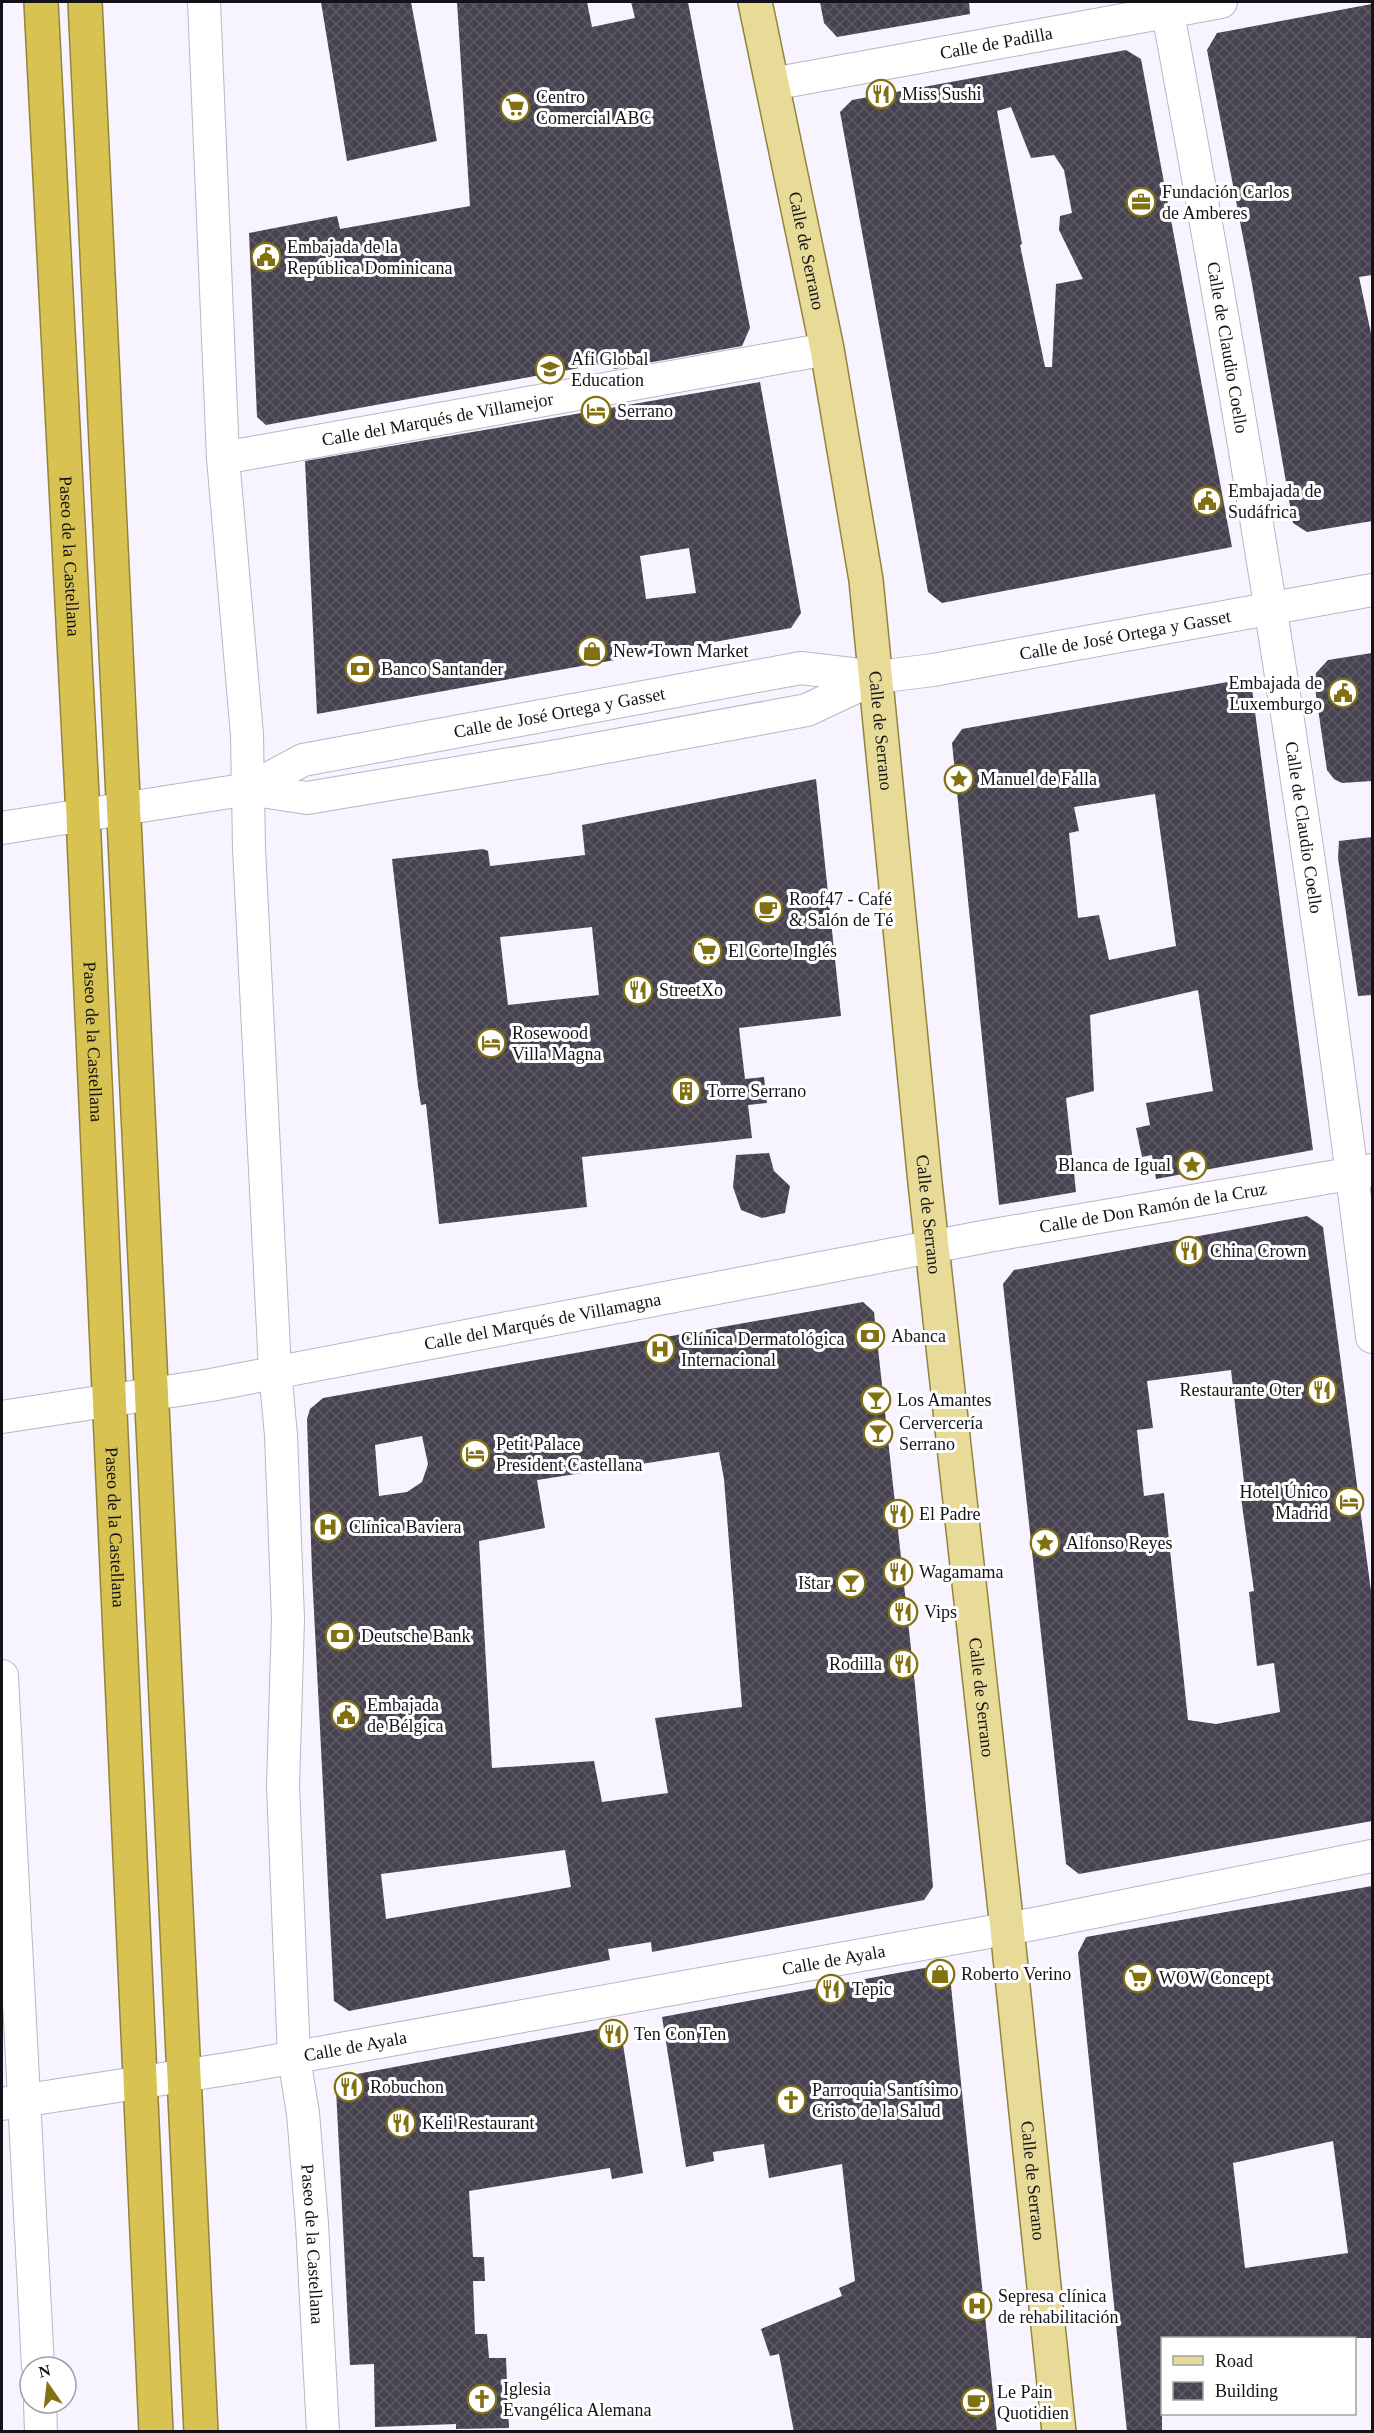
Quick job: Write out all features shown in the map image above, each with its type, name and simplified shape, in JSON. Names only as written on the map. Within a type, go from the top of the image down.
[{"type":"highway","name":"Paseo de la Castellana","points":[[41,2],[83,815],[156,2432]]},
{"type":"highway","points":[[86,2],[201,2432]]},
{"type":"main road","name":"Calle de Serrano","points":[[755,2],[826,350],[866,580],[933,1247],[1008,1928],[1059,2432]]},
{"type":"street","name":"Paseo de la Castellana","points":[[204,2],[223,458],[249,789],[249,848],[275,1371],[281,1435],[288,1619],[283,1786],[294,2058],[303,2113],[312,2224],[323,2432]]},
{"type":"street","name":"Calle de Padilla","points":[[772,84],[1167,6],[1221,2]]},
{"type":"street","name":"Calle de Claudio Coello","points":[[1167,6],[1271,608],[1362,1172],[1372,1337]]},
{"type":"street","name":"Calle del Marqués de Villamejor","points":[[223,458],[826,350]]},
{"type":"street","name":"Calle de José Ortega y Gasset","points":[[249,789],[303,760],[801,668],[877,677],[933,670],[1372,590]]},
{"type":"street","name":"Calle de José Ortega y Gasset","points":[[2,828],[249,789],[307,798],[546,758],[807,710],[877,677]]},
{"type":"street","name":"Calle de Don Ramón de la Cruz","points":[[933,1247],[1362,1172]]},
{"type":"street","name":"Calle del Marqués de Villamagna","points":[[2,1417],[152,1394],[933,1247]]},
{"type":"street","points":[[2,1676],[12,2102],[37,2355]]},
{"type":"street","name":"Calle de Ayala","points":[[294,2058],[1008,1928],[1372,1856]]},
{"type":"street","points":[[12,2102],[294,2058]]},
{"type":"street","points":[[40,2415],[41,2432]]},
{"type":"building","points":[[321,2],[411,2],[437,141],[347,161]]},
{"type":"building","points":[[457,2],[587,2],[592,27],[635,18],[631,2],[688,2],[750,328],[742,346],[614,369],[612,362],[266,425],[257,417],[249,233],[337,216],[340,229],[470,206]]},
{"type":"building","points":[[820,2],[969,2],[970,14],[837,37],[824,23]]},
{"type":"building","points":[[1372,4],[1372,275],[1359,277],[1372,338],[1372,521],[1307,532],[1293,523],[1252,284],[1207,50],[1217,33]]},
{"type":"building","points":[[1126,50],[1141,59],[1232,547],[942,603],[928,592],[840,112],[852,100]],"holes":[[[1011,107],[1031,158],[1054,155],[1064,170],[1072,213],[1060,216],[1059,230],[1083,279],[1056,284],[1052,367],[1045,367],[1020,245],[1022,244],[997,111]]]},
{"type":"building","points":[[760,382],[801,613],[791,628],[317,714],[305,461]],"holes":[[[689,548],[696,593],[646,599],[640,556]]]},
{"type":"building","points":[[1372,653],[1372,781],[1342,783],[1334,779],[1327,770],[1314,681],[1316,673],[1328,660]]},
{"type":"building","points":[[1239,680],[1252,689],[1313,1150],[1156,1179],[1152,1155],[1142,1157],[1136,1128],[1150,1125],[1146,1103],[1213,1091],[1198,990],[1090,1015],[1094,1091],[1066,1098],[1076,1192],[999,1205],[952,743],[962,729]],"holes":[[[1155,794],[1176,946],[1109,960],[1099,915],[1078,918],[1069,833],[1079,831],[1074,807]]]},
{"type":"building","points":[[816,779],[841,1016],[739,1028],[745,1079],[764,1077],[767,1103],[748,1105],[752,1138],[582,1157],[587,1207],[439,1224],[426,1104],[421,1105],[418,1086],[392,859],[483,849],[488,851],[490,866],[585,855],[582,825]],"holes":[[[592,927],[599,995],[508,1005],[500,937]]]},
{"type":"building","points":[[1372,837],[1372,995],[1358,996],[1338,858],[1339,841]]},
{"type":"building","points":[[769,1153],[774,1171],[790,1186],[785,1213],[762,1218],[741,1210],[733,1187],[736,1155]]},
{"type":"building","points":[[1307,1216],[1323,1227],[1372,1599],[1372,1821],[1079,1874],[1066,1864],[1003,1284],[1014,1270]],"holes":[[[1231,1370],[1244,1482],[1239,1483],[1254,1591],[1249,1592],[1257,1666],[1274,1663],[1280,1712],[1216,1724],[1188,1720],[1164,1493],[1144,1496],[1137,1430],[1153,1428],[1147,1381]]]},
{"type":"building","points":[[863,1302],[874,1312],[915,1685],[933,1887],[924,1900],[652,1952],[651,1942],[608,1949],[610,1960],[349,2011],[334,2001],[312,1573],[307,1419],[310,1409],[323,1398]],"holes":[[[422,1436],[428,1464],[422,1482],[407,1492],[379,1496],[375,1445]],[[719,1452],[724,1479],[742,1707],[655,1718],[668,1793],[602,1802],[594,1761],[492,1768],[479,1541],[545,1528],[537,1480]],[[565,1850],[571,1887],[386,1919],[381,1874]]]},
{"type":"building","points":[[1372,1886],[1372,2338],[1161,2337],[1162,2432],[1127,2432],[1078,1953],[1086,1937]],"holes":[[[1333,2141],[1348,2253],[1245,2268],[1233,2163]]]},
{"type":"building","points":[[935,1966],[950,1976],[997,2432],[794,2432],[779,2354],[770,2356],[761,2329],[842,2296],[839,2288],[855,2281],[842,2164],[769,2178],[764,2144],[713,2152],[714,2161],[686,2167],[662,2017]]},
{"type":"building","points":[[620,2025],[643,2173],[612,2179],[610,2168],[469,2191],[473,2257],[484,2257],[485,2281],[473,2281],[475,2334],[487,2334],[489,2358],[506,2358],[509,2428],[456,2429],[456,2424],[375,2427],[374,2364],[350,2365],[336,2089],[346,2076]]},
{"type":"place","name":"Miss Sushi","points":[[881,94]]},
{"type":"place","name":"Centro Comercial ABC","points":[[515,107]]},
{"type":"place","name":"Fundación Carlos de Amberes","points":[[1141,202]]},
{"type":"place","name":"Embajada de la República Dominicana","points":[[266,257]]},
{"type":"place","name":"Afi Global Education","points":[[550,369]]},
{"type":"place","name":"Serrano","points":[[596,411]]},
{"type":"place","name":"Embajada de Sudáfrica","points":[[1207,501]]},
{"type":"place","name":"New Town Market","points":[[592,651]]},
{"type":"place","name":"Banco Santander","points":[[360,669]]},
{"type":"place","name":"Embajada de Luxemburgo","points":[[1343,693]]},
{"type":"place","name":"Manuel de Falla","points":[[959,779]]},
{"type":"place","name":"Roof47 - Café & Salón de Té","points":[[768,909]]},
{"type":"place","name":"El Corte Inglés","points":[[707,951]]},
{"type":"place","name":"StreetXo","points":[[638,990]]},
{"type":"place","name":"Rosewood Villa Magna","points":[[491,1043]]},
{"type":"place","name":"Torre Serrano","points":[[686,1091]]},
{"type":"place","name":"Blanca de Igual","points":[[1192,1165]]},
{"type":"place","name":"China Crown","points":[[1189,1251]]},
{"type":"place","name":"Abanca","points":[[870,1336]]},
{"type":"place","name":"Clínica Dermatológica Internacional","points":[[660,1349]]},
{"type":"place","name":"Restaurante Oter","points":[[1322,1390]]},
{"type":"place","name":"Los Amantes","points":[[876,1400]]},
{"type":"place","name":"Cervercería Serrano","points":[[878,1433]]},
{"type":"place","name":"Petit Palace President Castellana","points":[[475,1454]]},
{"type":"place","name":"Hotel Único Madrid","points":[[1349,1502]]},
{"type":"place","name":"El Padre","points":[[898,1514]]},
{"type":"place","name":"Clínica Baviera","points":[[328,1527]]},
{"type":"place","name":"Alfonso Reyes","points":[[1045,1543]]},
{"type":"place","name":"Wagamama","points":[[898,1572]]},
{"type":"place","name":"Ištar","points":[[851,1583]]},
{"type":"place","name":"Vips","points":[[903,1612]]},
{"type":"place","name":"Deutsche Bank","points":[[340,1636]]},
{"type":"place","name":"Rodilla","points":[[903,1664]]},
{"type":"place","name":"Embajada de Bélgica","points":[[346,1715]]},
{"type":"place","name":"Roberto Verino","points":[[940,1974]]},
{"type":"place","name":"WOW Concept","points":[[1138,1978]]},
{"type":"place","name":"Tepic","points":[[831,1989]]},
{"type":"place","name":"Ten Con Ten","points":[[613,2034]]},
{"type":"place","name":"Robuchon","points":[[349,2087]]},
{"type":"place","name":"Parroquia Santísimo Cristo de la Salud","points":[[791,2100]]},
{"type":"place","name":"Keli Restaurant","points":[[401,2123]]},
{"type":"place","name":"Sepresa clínica de rehabilitación","points":[[977,2306]]},
{"type":"place","name":"Iglesia Evangélica Alemana","points":[[482,2399]]},
{"type":"place","name":"Le Pain Quotidien","points":[[976,2402]]}]
